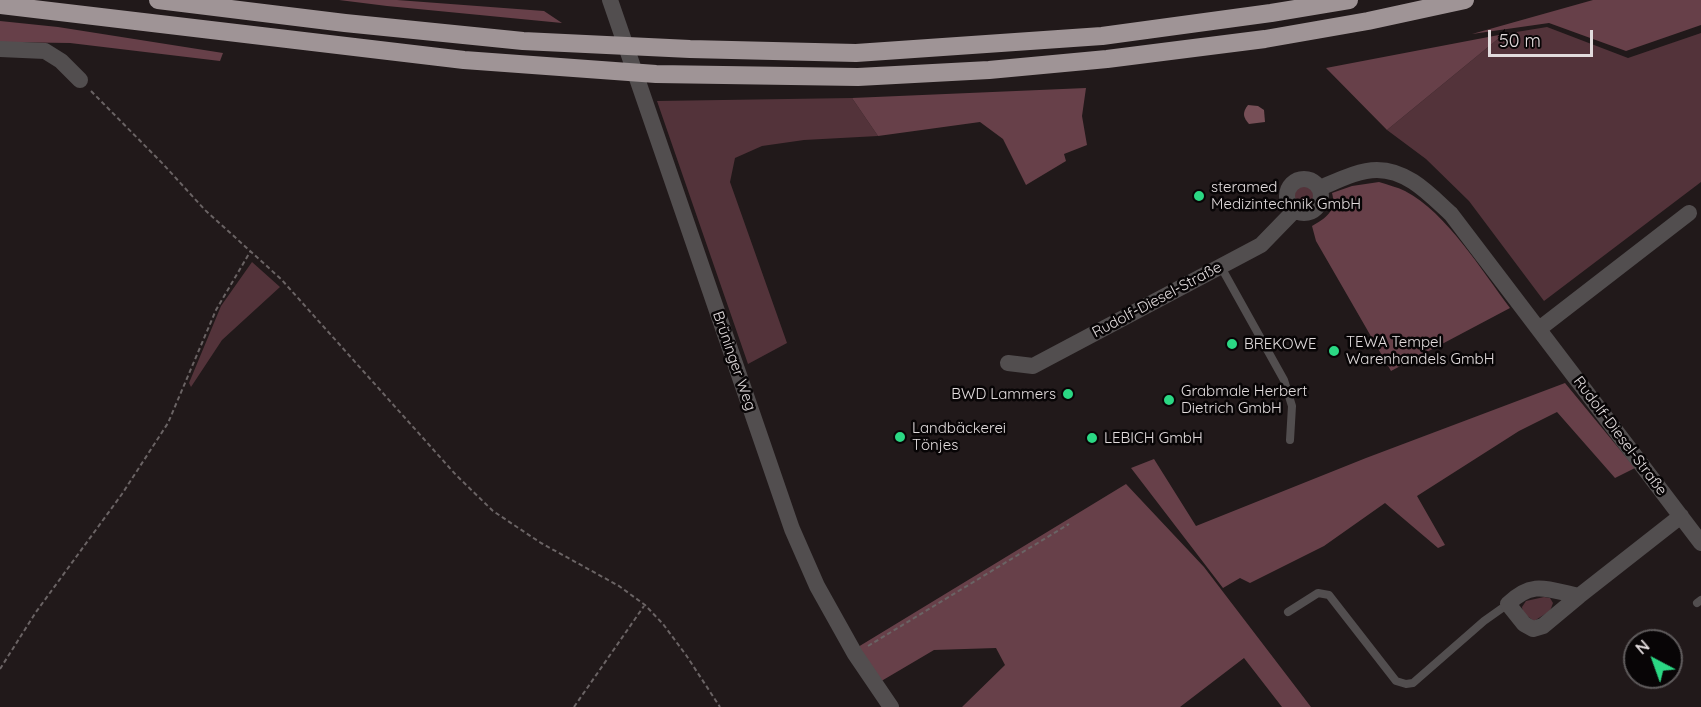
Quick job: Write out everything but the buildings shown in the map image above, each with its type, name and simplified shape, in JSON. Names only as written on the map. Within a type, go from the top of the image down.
[{"type":"highway","points":[[158,0],[345,23],[523,41],[690,49],[856,53],[1102,36],[1349,0]]},
{"type":"highway","points":[[0,5],[464,60],[656,74],[858,77],[989,69],[1129,56],[1265,39],[1368,21],[1465,0]]},
{"type":"street","name":"Brüninger Weg","points":[[611,2],[792,529],[817,586],[855,654],[891,707]]},
{"type":"street","points":[[0,49],[45,51],[61,61],[80,80]]},
{"type":"street","name":"Rudolf-Diesel-Straße","points":[[1008,363],[1033,366],[1261,245],[1295,210],[1306,213],[1316,208],[1321,198],[1320,188],[1353,175],[1378,170],[1402,175],[1418,184],[1451,214],[1701,543]]},
{"type":"street","points":[[1295,210],[1288,202],[1287,196],[1288,190],[1295,181],[1306,178],[1320,188]]},
{"type":"street","points":[[1539,329],[1689,213]]},
{"type":"street","points":[[1579,596],[1536,588],[1526,590],[1508,604],[1524,624],[1533,629],[1543,626],[1681,516]]},
{"type":"lane","points":[[1221,267],[1284,380],[1292,406],[1290,440]]},
{"type":"lane","points":[[1288,612],[1318,593],[1329,595],[1396,681],[1406,684],[1413,683],[1484,621],[1508,604]]},
{"type":"path","points":[[80,80],[205,210],[281,279],[456,476],[494,512],[541,543],[619,586],[645,604],[686,655],[720,707]]},
{"type":"path","points":[[0,669],[36,612],[123,494],[168,423],[216,310],[250,252]]},
{"type":"path","points":[[855,654],[1069,524]]},
{"type":"path","points":[[574,707],[645,604]]},
{"type":"shaded area","points":[[339,0],[397,0],[544,11],[562,23],[387,6]]},
{"type":"shaded area","points":[[1593,0],[1701,0],[1701,25],[1626,51],[1549,23],[1472,34]]},
{"type":"shaded area","points":[[0,21],[58,27],[223,53],[220,61],[70,43],[0,42]]},
{"type":"shaded area","points":[[1547,27],[1628,58],[1701,33],[1701,182],[1544,301],[1469,201],[1426,159],[1387,130],[1504,34]]},
{"type":"shaded area","points":[[1504,34],[1387,130],[1326,68]]},
{"type":"shaded area","points":[[1086,88],[1082,116],[1087,145],[1064,154],[1066,161],[1026,185],[1003,139],[980,122],[878,136],[852,98]]},
{"type":"shaded area","points":[[852,98],[878,136],[804,140],[762,146],[735,158],[730,182],[787,343],[748,364],[657,101]]},
{"type":"shaded area","points":[[1248,105],[1258,106],[1264,110],[1265,122],[1249,124],[1244,115]]},
{"type":"shaded area","points":[[1379,182],[1405,191],[1435,213],[1463,244],[1510,308],[1391,371],[1316,241],[1312,226],[1326,217],[1332,209],[1332,193],[1352,186]]},
{"type":"shaded area","points":[[1304,185],[1312,188],[1315,196],[1312,204],[1304,207],[1296,204],[1293,196],[1296,188]]},
{"type":"shaded area","points":[[252,262],[280,287],[222,340],[191,387],[189,383],[221,306]]},
{"type":"shaded area","points":[[1565,383],[1635,468],[1615,478],[1557,412],[1519,431],[1417,496],[1445,545],[1438,548],[1385,503],[1324,546],[1250,583],[1240,578],[1223,588],[1131,468],[1154,459],[1196,526],[1366,458]]},
{"type":"shaded area","points":[[1126,484],[1204,567],[1311,707],[1282,707],[1244,658],[1180,707],[962,707],[1005,665],[996,648],[934,650],[878,683],[858,647]]},
{"type":"shaded area","points":[[1550,598],[1553,603],[1550,611],[1534,621],[1523,613],[1522,607],[1526,601]]},
{"type":"place","name":"steramed Medizintechnik GmbH","points":[[1199,196]]},
{"type":"place","name":"BREKOWE","points":[[1232,344]]},
{"type":"place","name":"TEWA Tempel Warenhandels GmbH","points":[[1334,351]]},
{"type":"place","name":"BWD Lammers","points":[[1068,394]]},
{"type":"place","name":"Grabmale Herbert Dietrich GmbH","points":[[1169,400]]},
{"type":"place","name":"Landbäckerei Tönjes","points":[[900,437]]},
{"type":"place","name":"LEBICH GmbH","points":[[1092,438]]}]
